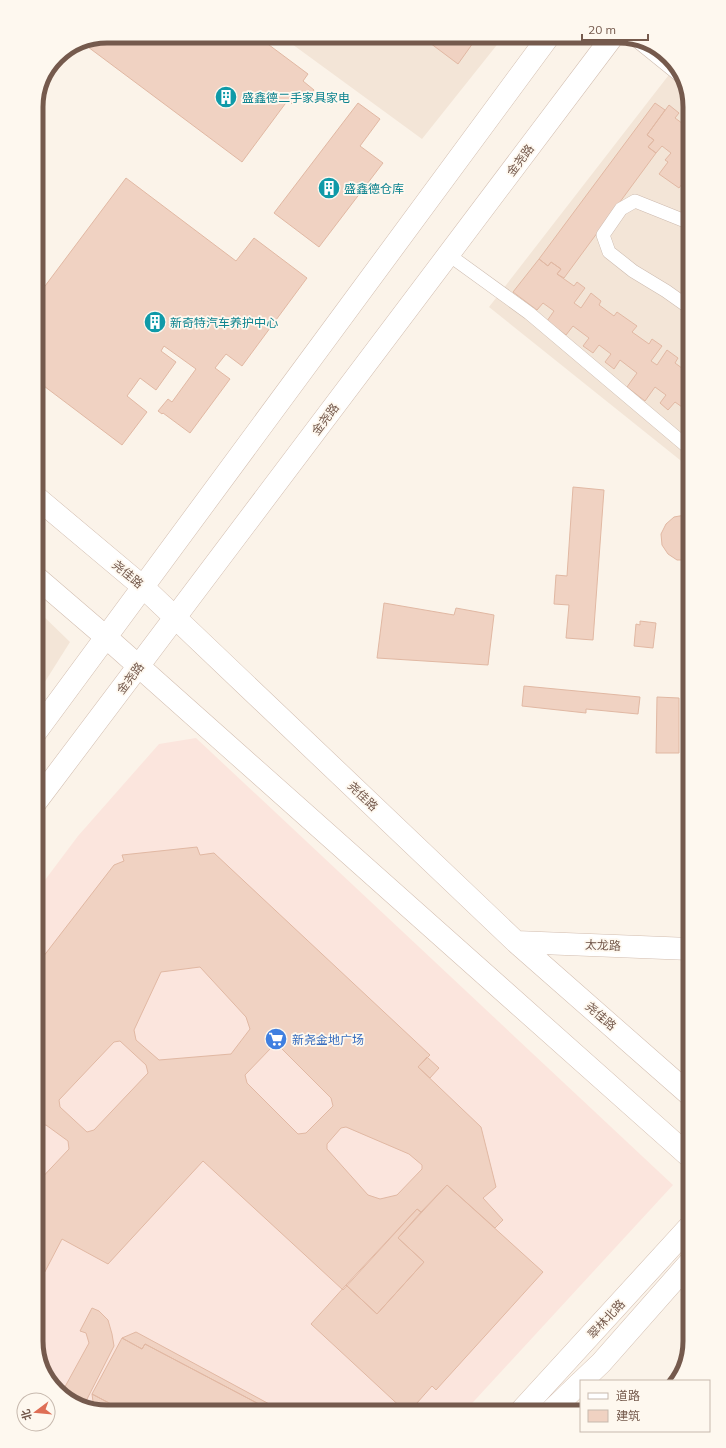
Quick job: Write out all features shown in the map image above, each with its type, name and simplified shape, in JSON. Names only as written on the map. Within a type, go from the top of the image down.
[{"type":"main road","points":[[43,723],[107,638],[142,586],[544,43]]},
{"type":"main road","name":"金尧路","points":[[43,793],[608,43]]},
{"type":"main road","name":"尧佳路","points":[[43,503],[142,586],[516,942],[683,1089]]},
{"type":"main road","points":[[43,583],[107,638],[683,1151]]},
{"type":"main road","name":"太龙路","points":[[516,942],[683,949]]},
{"type":"main road","name":"翠林北路","points":[[526,1405],[683,1234]]},
{"type":"main road","name":"翠林北路","points":[[582,1380],[601,1363],[683,1270]]},
{"type":"main road","name":"翠林北路","points":[[557,1405],[580,1382]]},
{"type":"lane","points":[[649,51],[670,69]]},
{"type":"lane","points":[[683,220],[635,201],[621,209],[603,235],[609,252],[633,271],[683,303]]},
{"type":"lane","points":[[449,255],[530,313],[683,443]]},
{"type":"shaded area","points":[[291,43],[498,43],[422,139]]},
{"type":"shaded area","points":[[672,71],[682,95],[683,107],[683,462],[489,307]]},
{"type":"shaded area","points":[[43,616],[70,642],[43,685]]},
{"type":"shaded area","name":"新尧金地广场","points":[[196,738],[673,1185],[470,1405],[103,1405],[83,1400],[68,1392],[56,1380],[48,1365],[44,1353],[43,1341],[43,883],[78,836],[159,744]]},
{"type":"building","name":"盛鑫德二手家具家电","points":[[107,43],[266,43],[308,74],[303,81],[314,90],[312,93],[308,90],[305,93],[302,91],[292,104],[288,100],[242,162],[87,47]]},
{"type":"building","points":[[430,43],[473,43],[458,64]]},
{"type":"building","name":"盛鑫德仓库","points":[[358,103],[380,119],[360,146],[383,163],[319,247],[274,213]]},
{"type":"building","points":[[655,103],[665,110],[647,135],[654,140],[648,147],[656,153],[564,278],[557,274],[561,269],[551,262],[548,266],[539,259]]},
{"type":"building","points":[[669,105],[679,113],[675,118],[683,124],[683,183],[679,188],[659,174],[668,162],[665,160],[671,153],[662,146],[656,153],[648,147],[654,140],[647,135]]},
{"type":"building","name":"新奇特汽车养护中心","points":[[126,178],[236,261],[254,238],[307,278],[242,366],[226,354],[215,368],[230,379],[190,433],[158,411],[168,399],[172,402],[196,369],[164,346],[161,351],[176,362],[156,390],[140,378],[127,396],[147,412],[122,445],[43,385],[43,289]]},
{"type":"building","points":[[539,259],[548,266],[551,262],[561,269],[557,274],[574,286],[577,282],[585,288],[574,303],[581,308],[591,293],[601,301],[599,305],[614,316],[617,312],[637,326],[632,332],[649,344],[652,339],[662,346],[651,361],[657,365],[667,350],[678,358],[675,363],[683,369],[683,406],[682,407],[675,402],[668,410],[660,403],[666,395],[655,387],[645,401],[627,387],[637,373],[620,360],[614,369],[605,362],[611,354],[599,345],[593,353],[583,346],[589,338],[573,326],[566,335],[547,321],[554,311],[543,303],[537,310],[513,292]]},
{"type":"building","points":[[573,487],[604,490],[593,640],[566,638],[569,605],[554,604],[556,575],[567,576]]},
{"type":"building","points":[[683,515],[683,560],[677,560],[668,554],[662,545],[661,534],[666,524],[674,517]]},
{"type":"building","points":[[384,603],[454,615],[456,608],[494,615],[488,665],[377,658]]},
{"type":"building","points":[[640,621],[656,623],[653,648],[634,646],[636,624],[640,625]]},
{"type":"building","points":[[524,686],[640,697],[638,714],[586,709],[586,713],[522,706]]},
{"type":"building","points":[[657,697],[679,698],[679,753],[656,753]]},
{"type":"building","points":[[197,847],[200,855],[214,853],[430,1055],[418,1067],[481,1127],[496,1187],[483,1198],[503,1220],[495,1228],[447,1185],[421,1212],[417,1209],[343,1290],[203,1161],[108,1264],[62,1239],[43,1275],[43,1177],[69,1149],[68,1141],[46,1125],[43,1126],[43,957],[114,865],[124,861],[122,855]],"holes":[[[200,967],[246,1017],[250,1029],[231,1054],[159,1060],[136,1040],[134,1030],[161,972]],[[120,1041],[146,1065],[148,1073],[94,1130],[87,1132],[60,1107],[59,1100],[114,1042]],[[280,1047],[331,1098],[333,1106],[306,1133],[298,1134],[247,1083],[245,1075],[271,1048]],[[346,1127],[409,1154],[422,1165],[422,1169],[397,1195],[380,1199],[368,1195],[327,1149],[327,1144],[341,1128]]]},
{"type":"building","points":[[427,1057],[439,1068],[430,1078],[418,1067]]},
{"type":"building","points":[[447,1185],[543,1272],[436,1390],[432,1386],[415,1405],[398,1405],[311,1324],[346,1285],[377,1314],[424,1262],[398,1238]]},
{"type":"building","points":[[417,1209],[421,1212],[398,1238],[424,1262],[377,1314],[346,1285]]},
{"type":"building","points":[[92,1308],[99,1311],[108,1320],[114,1346],[86,1401],[68,1392],[64,1388],[89,1343],[86,1333],[80,1331]]},
{"type":"building","points":[[136,1332],[271,1405],[261,1405],[145,1344],[142,1349],[122,1338]]},
{"type":"building","points":[[122,1338],[142,1349],[145,1344],[261,1405],[113,1405],[92,1394]]},
{"type":"building","points":[[92,1394],[113,1405],[103,1405],[93,1403]]},
{"type":"place","name":"盛鑫德二手家具家电","points":[[226,97]]},
{"type":"place","name":"盛鑫德仓库","points":[[329,188]]},
{"type":"place","name":"新奇特汽车养护中心","points":[[155,322]]},
{"type":"place","name":"新尧金地广场","points":[[276,1039]]}]
